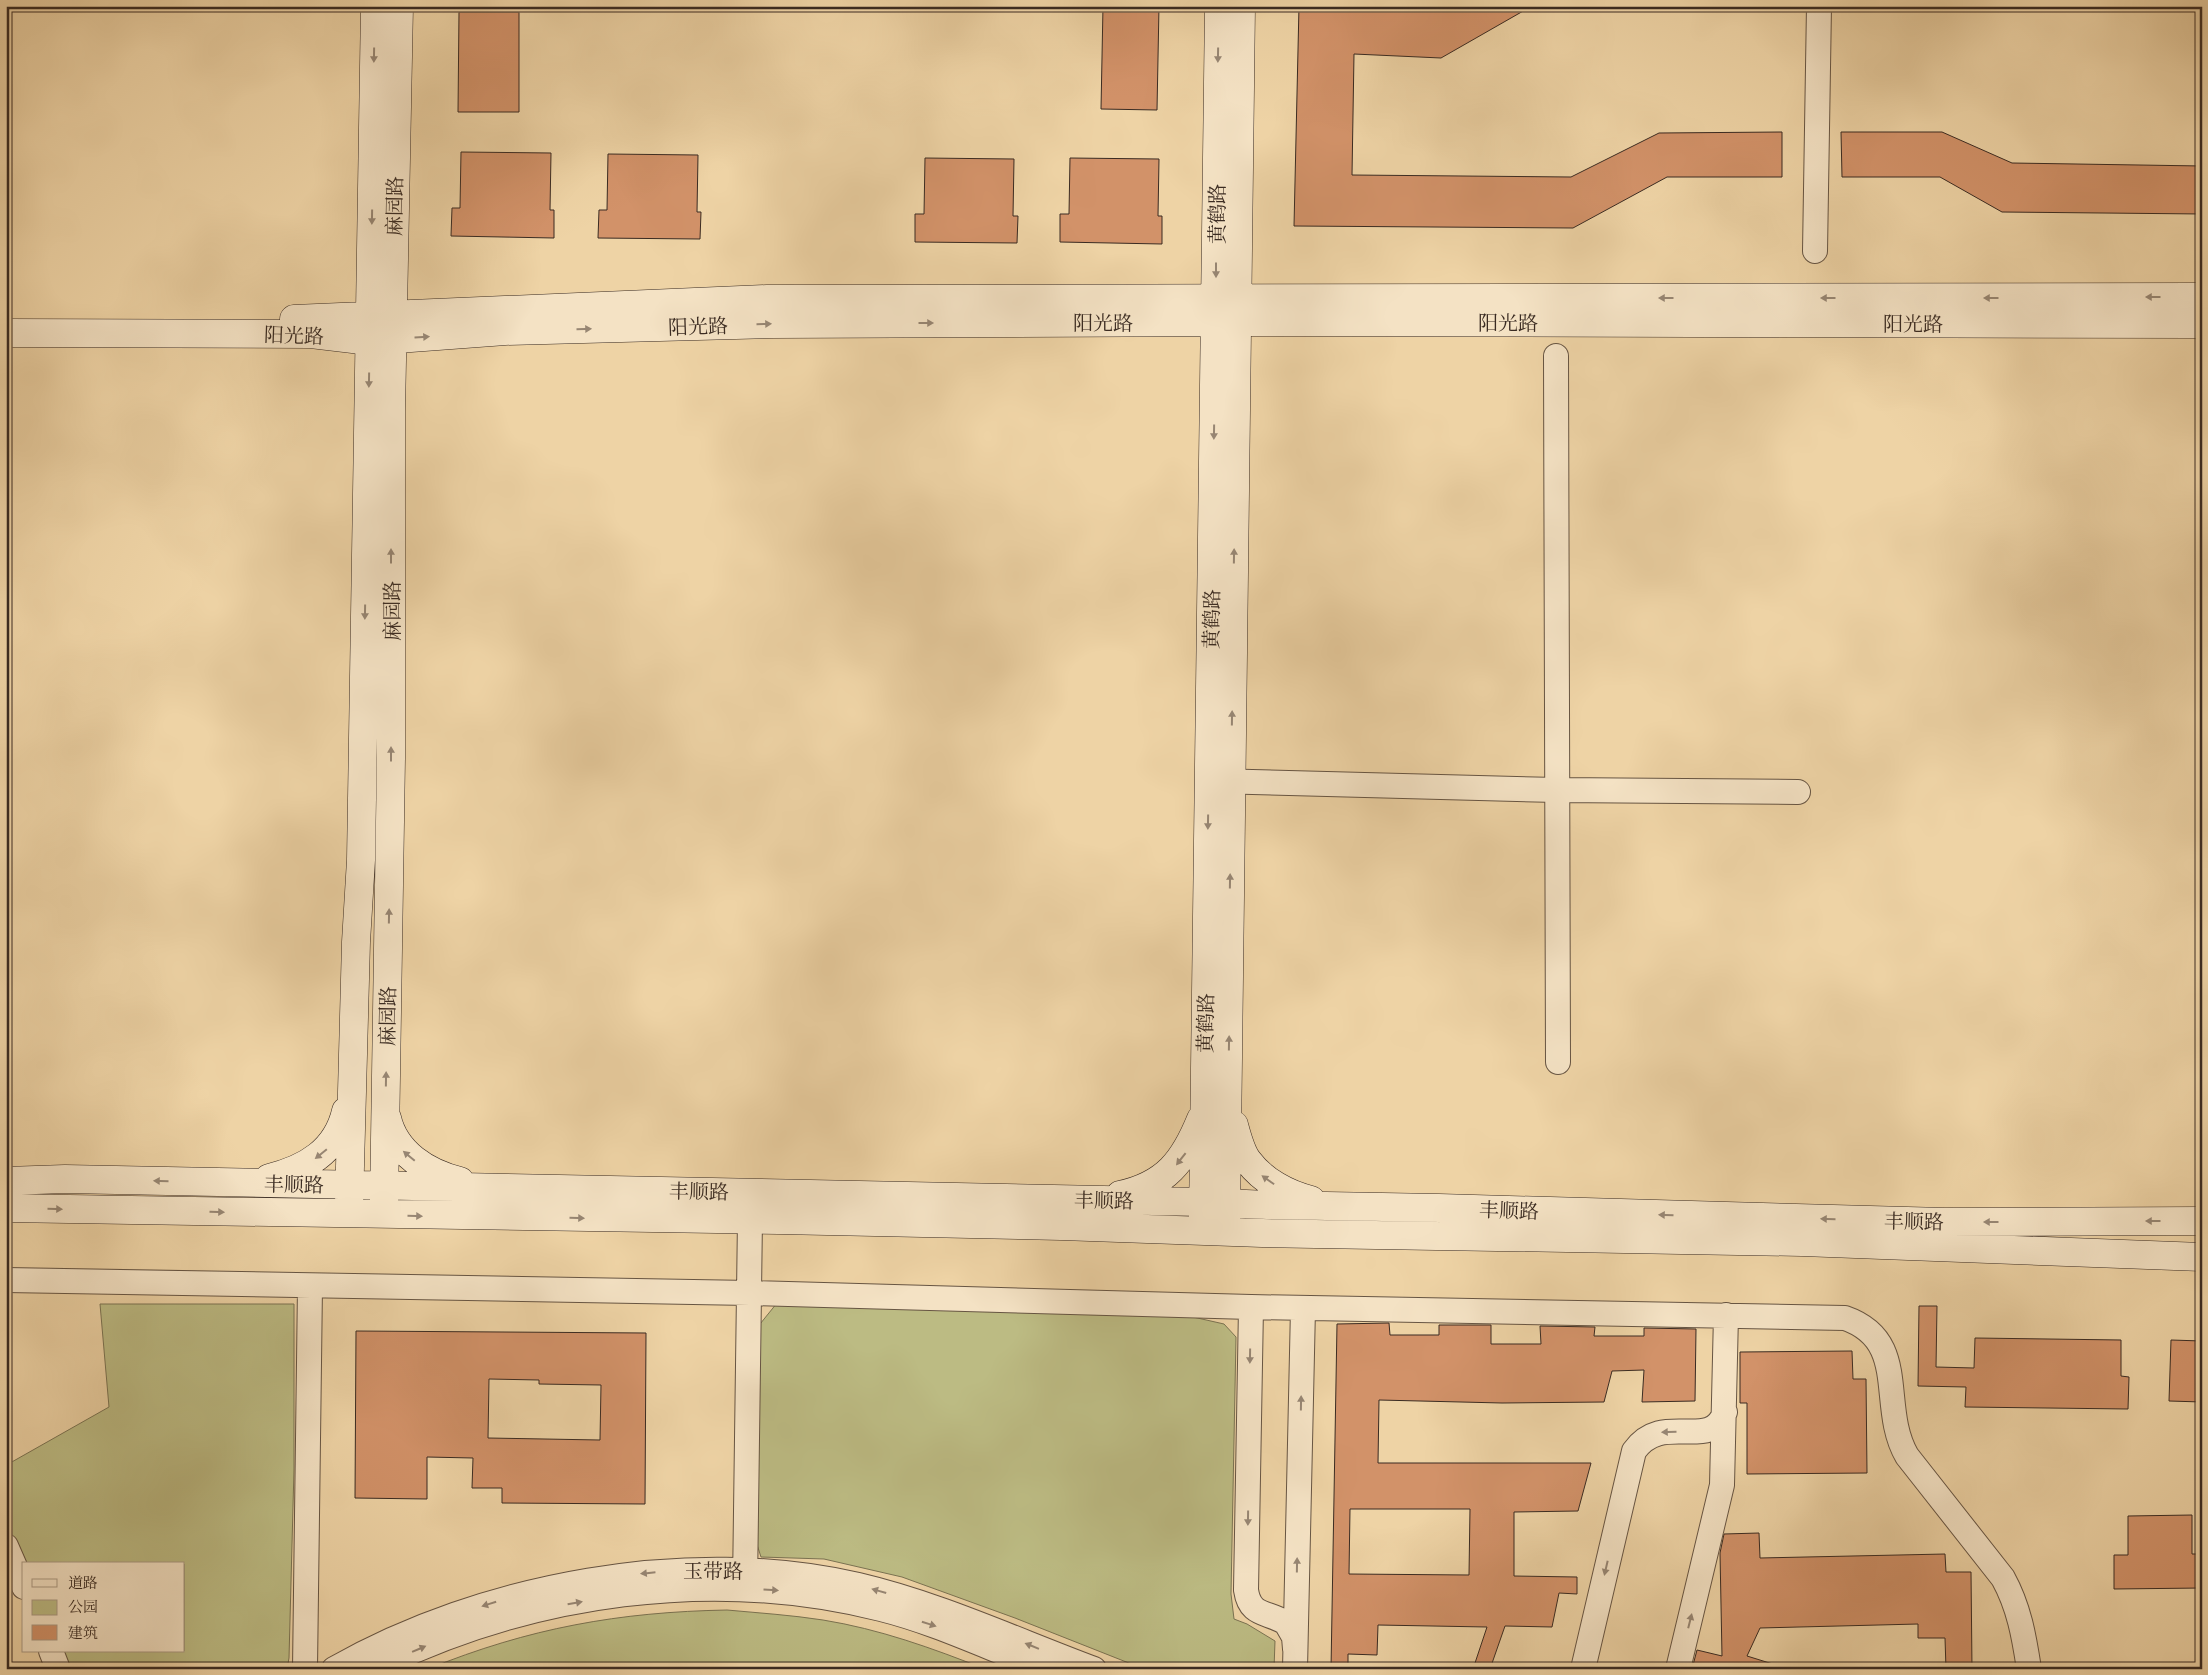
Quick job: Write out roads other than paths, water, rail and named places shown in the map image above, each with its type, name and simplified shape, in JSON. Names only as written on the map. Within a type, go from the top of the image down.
[{"type":"main road","points":[[349,1214],[356,942],[362,860],[381,327],[375,6]]},
{"type":"main road","name":"麻园路","points":[[383,1215],[391,758],[381,327],[398,6]]},
{"type":"main road","name":"黄鹤路","points":[[1214,1231],[1226,310],[1219,6]]},
{"type":"main road","points":[[1226,310],[1241,6]]},
{"type":"main road","name":"阳光路","points":[[1226,310],[2202,297]]},
{"type":"main road","name":"阳光路","points":[[6,333],[310,334],[381,327],[497,311],[767,298],[1226,310],[2202,324]]},
{"type":"main road","name":"阳光路","points":[[6,322],[309,318],[381,327]]},
{"type":"main road","points":[[245,1183],[283,1174],[302,1167],[323,1154],[336,1138],[344,1120],[352,1080]]},
{"type":"main road","points":[[1090,1199],[1129,1193],[1151,1184],[1174,1168],[1189,1148],[1216,1082]]},
{"type":"main road","points":[[1216,1082],[1247,1160],[1261,1175],[1297,1197],[1346,1206]]},
{"type":"main road","points":[[386,1105],[392,1134],[403,1150],[420,1164],[445,1178],[503,1188]]},
{"type":"main road","name":"丰顺路","points":[[6,1181],[65,1179],[1090,1199],[1944,1222],[2202,1221]]},
{"type":"main road","points":[[6,1208],[750,1219],[1214,1231],[1812,1242],[2202,1257]]},
{"type":"street","points":[[1815,251],[1819,6]]},
{"type":"street","points":[[1556,356],[1558,1062]]},
{"type":"street","points":[[1220,781],[1557,790],[1798,792]]},
{"type":"street","points":[[746,1579],[750,1219]]},
{"type":"street","points":[[6,1280],[750,1293],[1251,1307],[1829,1316],[1860,1323],[1871,1331],[1886,1356],[1892,1412],[1899,1442],[1907,1456],[2003,1578],[2014,1600],[2021,1622],[2030,1669]]},
{"type":"street","points":[[305,1669],[310,1286]]},
{"type":"street","points":[[1251,1307],[1246,1590],[1251,1606],[1260,1613],[1286,1623],[1294,1638],[1295,1659]]},
{"type":"street","points":[[1295,1659],[1303,1308]]},
{"type":"street","points":[[1678,1669],[1720,1494],[1724,1465],[1726,1315]]},
{"type":"street","points":[[1583,1669],[1634,1451],[1646,1437],[1654,1433],[1664,1431],[1706,1431],[1718,1425],[1725,1412]]},
{"type":"street","points":[[1696,1432],[1715,1442],[1722,1452],[1724,1465]]},
{"type":"street","points":[[6,1546],[22,1582]]},
{"type":"street","name":"玉带路","points":[[334,1669],[442,1620],[489,1604],[547,1589],[618,1576],[686,1569],[746,1579],[857,1585],[972,1621],[1094,1669]]},
{"type":"street","points":[[375,1669],[450,1637],[490,1623],[543,1609],[659,1590],[746,1579],[778,1590],[832,1598],[884,1610],[938,1627],[1044,1669]]},
{"type":"street","points":[[1270,1616],[1279,1616],[1292,1610],[1297,1593]]},
{"type":"street","points":[[51,1652],[58,1669]]}]
